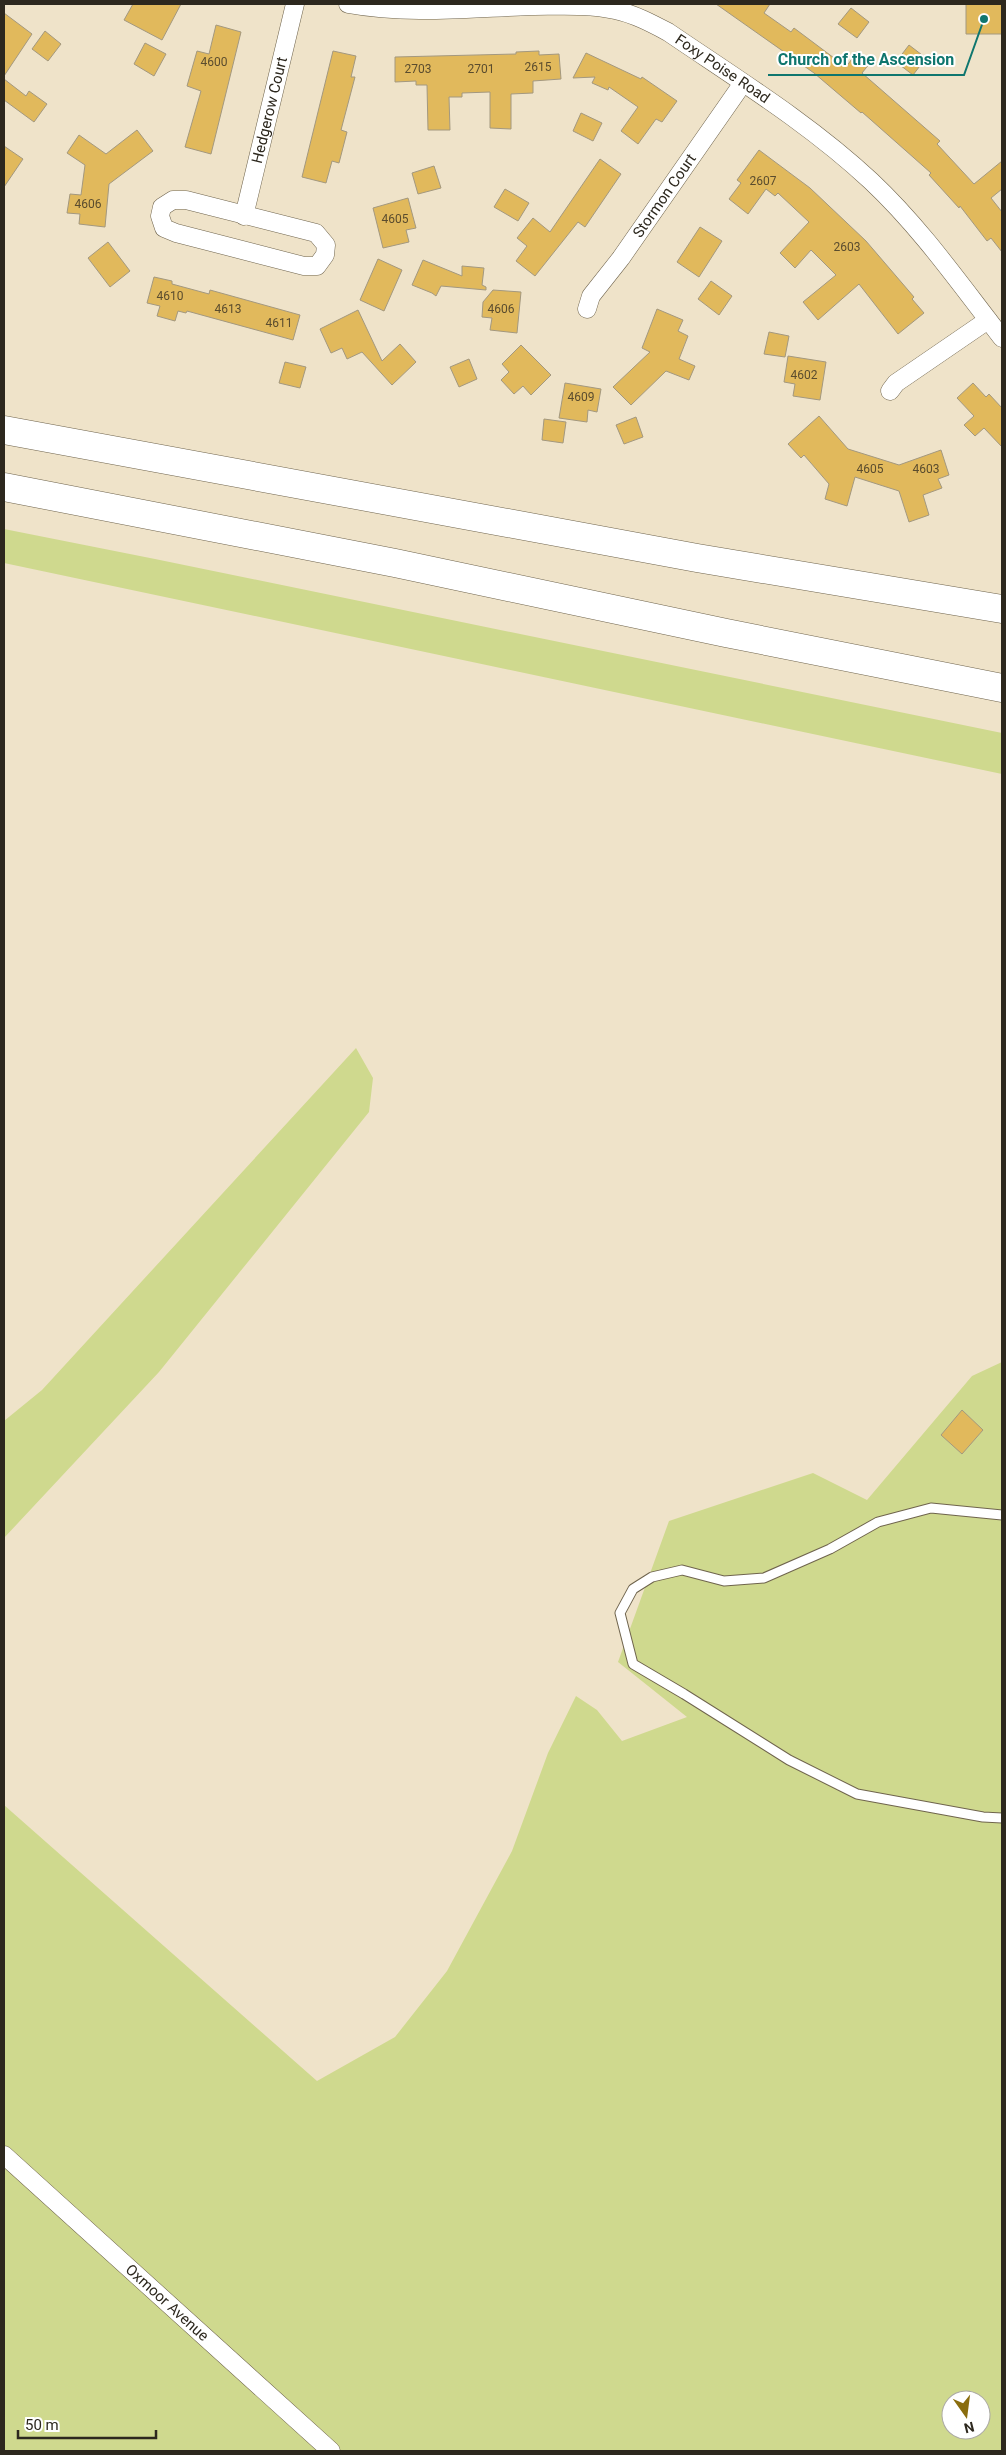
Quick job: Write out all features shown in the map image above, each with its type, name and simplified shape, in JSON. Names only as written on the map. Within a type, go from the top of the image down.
[{"type":"highway","points":[[4,430],[697,558],[1002,609]]},
{"type":"highway","points":[[4,487],[395,563],[726,633],[1002,688]]},
{"type":"highway","points":[[697,558],[1002,627]]},
{"type":"street","name":"Hedgerow Court","points":[[244,216],[295,4]]},
{"type":"street","name":"Foxy Poise Road","points":[[348,4],[368,8],[416,9],[510,5],[575,6],[615,10],[635,16],[668,32],[821,139],[870,180],[928,243],[1002,338]]},
{"type":"street","name":"Stormon Court","points":[[587,309],[591,296],[621,258],[743,83]]},
{"type":"street","points":[[173,200],[186,200],[244,216],[316,233],[326,245],[325,255],[317,266],[304,266],[176,234],[164,228],[160,216],[162,207],[173,200]]},
{"type":"street","points":[[890,391],[896,383],[988,320]]},
{"type":"street","name":"Oxmoor Avenue","points":[[4,2155],[331,2451]]},
{"type":"lane","points":[[1002,1515],[930,1508],[878,1522],[830,1549],[764,1578],[724,1581],[682,1570],[652,1577],[633,1589],[620,1613],[633,1664],[789,1760],[857,1794],[982,1817],[1002,1818]]},
{"type":"green space","points":[[4,529],[1002,733],[1002,774],[4,563]]},
{"type":"green space","points":[[356,1048],[373,1078],[369,1112],[159,1372],[4,1538],[4,1421],[42,1390]]},
{"type":"green space","points":[[1002,1362],[1002,2451],[4,2451],[4,1805],[317,2081],[395,2037],[447,1971],[512,1851],[548,1753],[576,1696],[597,1710],[622,1741],[687,1717],[618,1662],[669,1521],[813,1473],[867,1500],[972,1376]]},
{"type":"building","points":[[133,4],[181,4],[162,40],[124,20]]},
{"type":"building","points":[[716,4],[770,4],[764,13],[791,32],[794,28],[846,67],[857,52],[870,63],[862,73],[940,141],[937,144],[974,184],[1002,161],[1002,189],[991,198],[1002,212],[1002,252],[991,238],[987,241],[960,206],[959,208],[929,175],[931,173],[862,112],[814,73]]},
{"type":"building","points":[[966,4],[1002,4],[1002,34],[966,34]]},
{"type":"building","points":[[851,8],[869,22],[857,38],[838,24]]},
{"type":"building","points":[[4,13],[32,34],[4,76]]},
{"type":"building","points":[[216,25],[241,32],[211,154],[185,147],[201,91],[187,86],[197,51],[209,54]]},
{"type":"building","points":[[45,31],[61,44],[48,61],[32,49]]},
{"type":"building","points":[[145,43],[166,54],[154,76],[134,64]]},
{"type":"building","points":[[909,45],[926,58],[913,75],[896,62]]},
{"type":"building","points":[[333,51],[356,56],[351,77],[355,77],[341,130],[347,132],[339,163],[332,161],[326,183],[302,177]]},
{"type":"building","points":[[539,51],[539,55],[559,54],[561,79],[533,81],[533,93],[511,94],[511,129],[490,128],[490,92],[462,93],[462,97],[449,97],[450,130],[428,130],[427,85],[416,85],[416,81],[395,82],[395,57],[516,54],[516,52]]},
{"type":"building","points":[[586,53],[641,79],[642,77],[677,101],[662,122],[656,119],[638,144],[621,131],[638,107],[609,87],[608,90],[592,83],[595,77],[573,78]]},
{"type":"building","points":[[4,79],[26,96],[29,91],[47,104],[34,122],[4,100]]},
{"type":"building","points":[[581,113],[602,123],[593,141],[573,131]]},
{"type":"building","points":[[137,130],[153,151],[109,184],[105,227],[79,224],[80,214],[67,213],[70,194],[81,195],[85,165],[67,153],[79,135],[106,154]]},
{"type":"building","points":[[4,146],[23,159],[4,187]]},
{"type":"building","points":[[759,150],[810,188],[866,241],[914,297],[912,299],[924,313],[898,334],[859,284],[818,320],[803,302],[836,275],[811,250],[795,268],[780,253],[809,222],[778,193],[775,196],[766,189],[748,214],[729,199],[741,183],[737,180]]},
{"type":"building","points":[[600,159],[621,174],[585,227],[578,222],[535,276],[516,261],[527,246],[517,238],[533,218],[550,232]]},
{"type":"building","points":[[434,166],[441,188],[418,194],[412,173]]},
{"type":"building","points":[[505,189],[529,203],[518,221],[494,207]]},
{"type":"building","points":[[408,198],[416,228],[406,230],[409,242],[383,248],[373,208]]},
{"type":"building","points":[[700,227],[722,241],[699,277],[677,262]]},
{"type":"building","points":[[108,242],[130,271],[110,287],[88,258]]},
{"type":"building","points":[[378,259],[402,270],[384,311],[360,300]]},
{"type":"building","points":[[423,260],[462,276],[462,266],[484,268],[482,285],[486,287],[486,290],[441,286],[436,296],[412,285]]},
{"type":"building","points":[[154,277],[209,294],[210,290],[300,315],[293,340],[187,311],[186,313],[178,311],[175,321],[157,316],[160,306],[147,303]]},
{"type":"building","points":[[711,281],[732,296],[719,315],[698,299]]},
{"type":"building","points":[[493,290],[521,292],[517,333],[490,330],[492,318],[482,317],[483,302]]},
{"type":"building","points":[[657,309],[683,320],[678,331],[688,336],[679,359],[695,366],[689,380],[666,371],[631,405],[613,387],[650,352],[642,348]]},
{"type":"building","points":[[358,310],[382,361],[400,344],[416,362],[392,385],[362,352],[347,359],[342,348],[331,353],[320,329]]},
{"type":"building","points":[[769,332],[789,336],[785,357],[764,354]]},
{"type":"building","points":[[521,345],[551,375],[531,395],[523,386],[514,394],[501,380],[509,372],[502,364]]},
{"type":"building","points":[[788,356],[826,362],[820,400],[793,396],[795,384],[784,382]]},
{"type":"building","points":[[469,359],[477,379],[459,387],[450,367]]},
{"type":"building","points":[[285,362],[306,367],[300,388],[279,383]]},
{"type":"building","points":[[565,383],[601,389],[597,412],[588,410],[587,422],[559,418]]},
{"type":"building","points":[[973,383],[986,397],[989,394],[1002,408],[1002,447],[984,428],[975,436],[964,425],[974,416],[957,398]]},
{"type":"building","points":[[819,416],[848,449],[899,465],[941,450],[949,475],[938,479],[942,488],[923,495],[929,515],[909,522],[899,491],[855,477],[847,506],[825,499],[829,484],[804,455],[801,458],[788,444]]},
{"type":"building","points":[[636,417],[643,437],[624,444],[616,425]]},
{"type":"building","points":[[544,419],[566,422],[563,443],[542,440]]},
{"type":"building","points":[[962,1410],[983,1430],[962,1454],[941,1435]]},
{"type":"place","name":"Church of the Ascension","points":[[984,19]]}]
